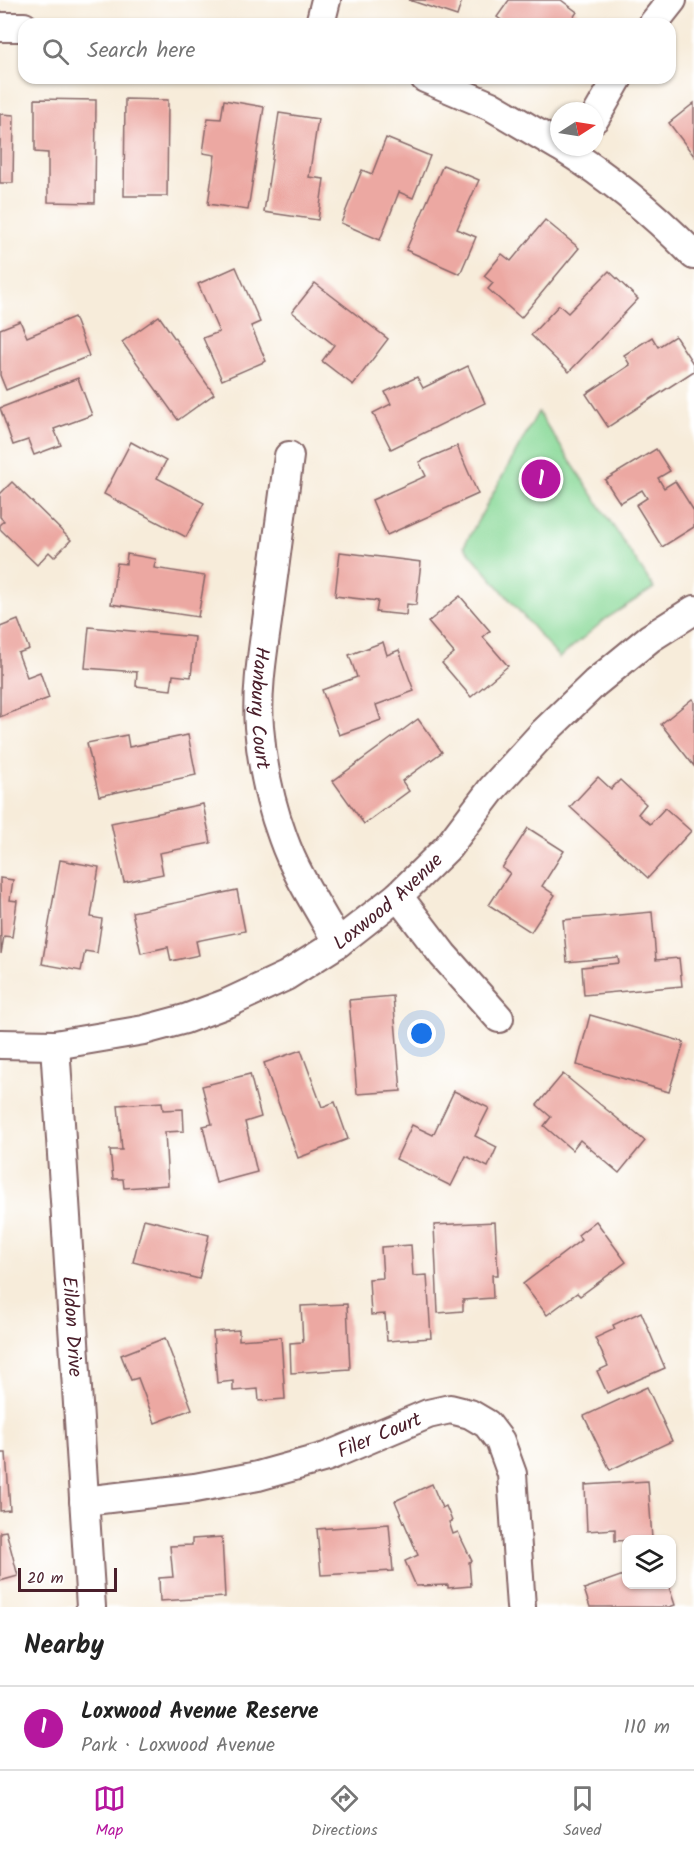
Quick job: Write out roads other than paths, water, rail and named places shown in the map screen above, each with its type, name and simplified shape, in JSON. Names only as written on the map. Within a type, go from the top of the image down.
[{"type":"street","points":[[322,18],[326,0]]},
{"type":"street","points":[[658,18],[672,0]]},
{"type":"street","points":[[0,27],[18,27]]},
{"type":"street","points":[[438,84],[491,106],[550,139]]},
{"type":"street","points":[[604,102],[615,84]]},
{"type":"street","points":[[577,156],[668,228],[694,255]]},
{"type":"street","name":"Hanbury Court","points":[[289,456],[261,664],[259,726],[264,766],[283,840],[338,943]]},
{"type":"street","name":"Loxwood Avenue","points":[[0,1044],[55,1045],[144,1030],[185,1019],[228,1003],[286,976],[338,943],[398,896],[448,847],[492,789],[544,732],[595,683],[650,638],[694,610]]},
{"type":"street","points":[[398,896],[443,955],[499,1017]]},
{"type":"street","name":"Eildon Drive","points":[[55,1045],[91,1607]]},
{"type":"street","name":"Filer Court","points":[[84,1501],[195,1488],[258,1476],[326,1457],[428,1414],[450,1410],[470,1414],[487,1424],[500,1441],[512,1474],[521,1607]]},
{"type":"place","name":"Loxwood Avenue Reserve","points":[[541,479]]}]
